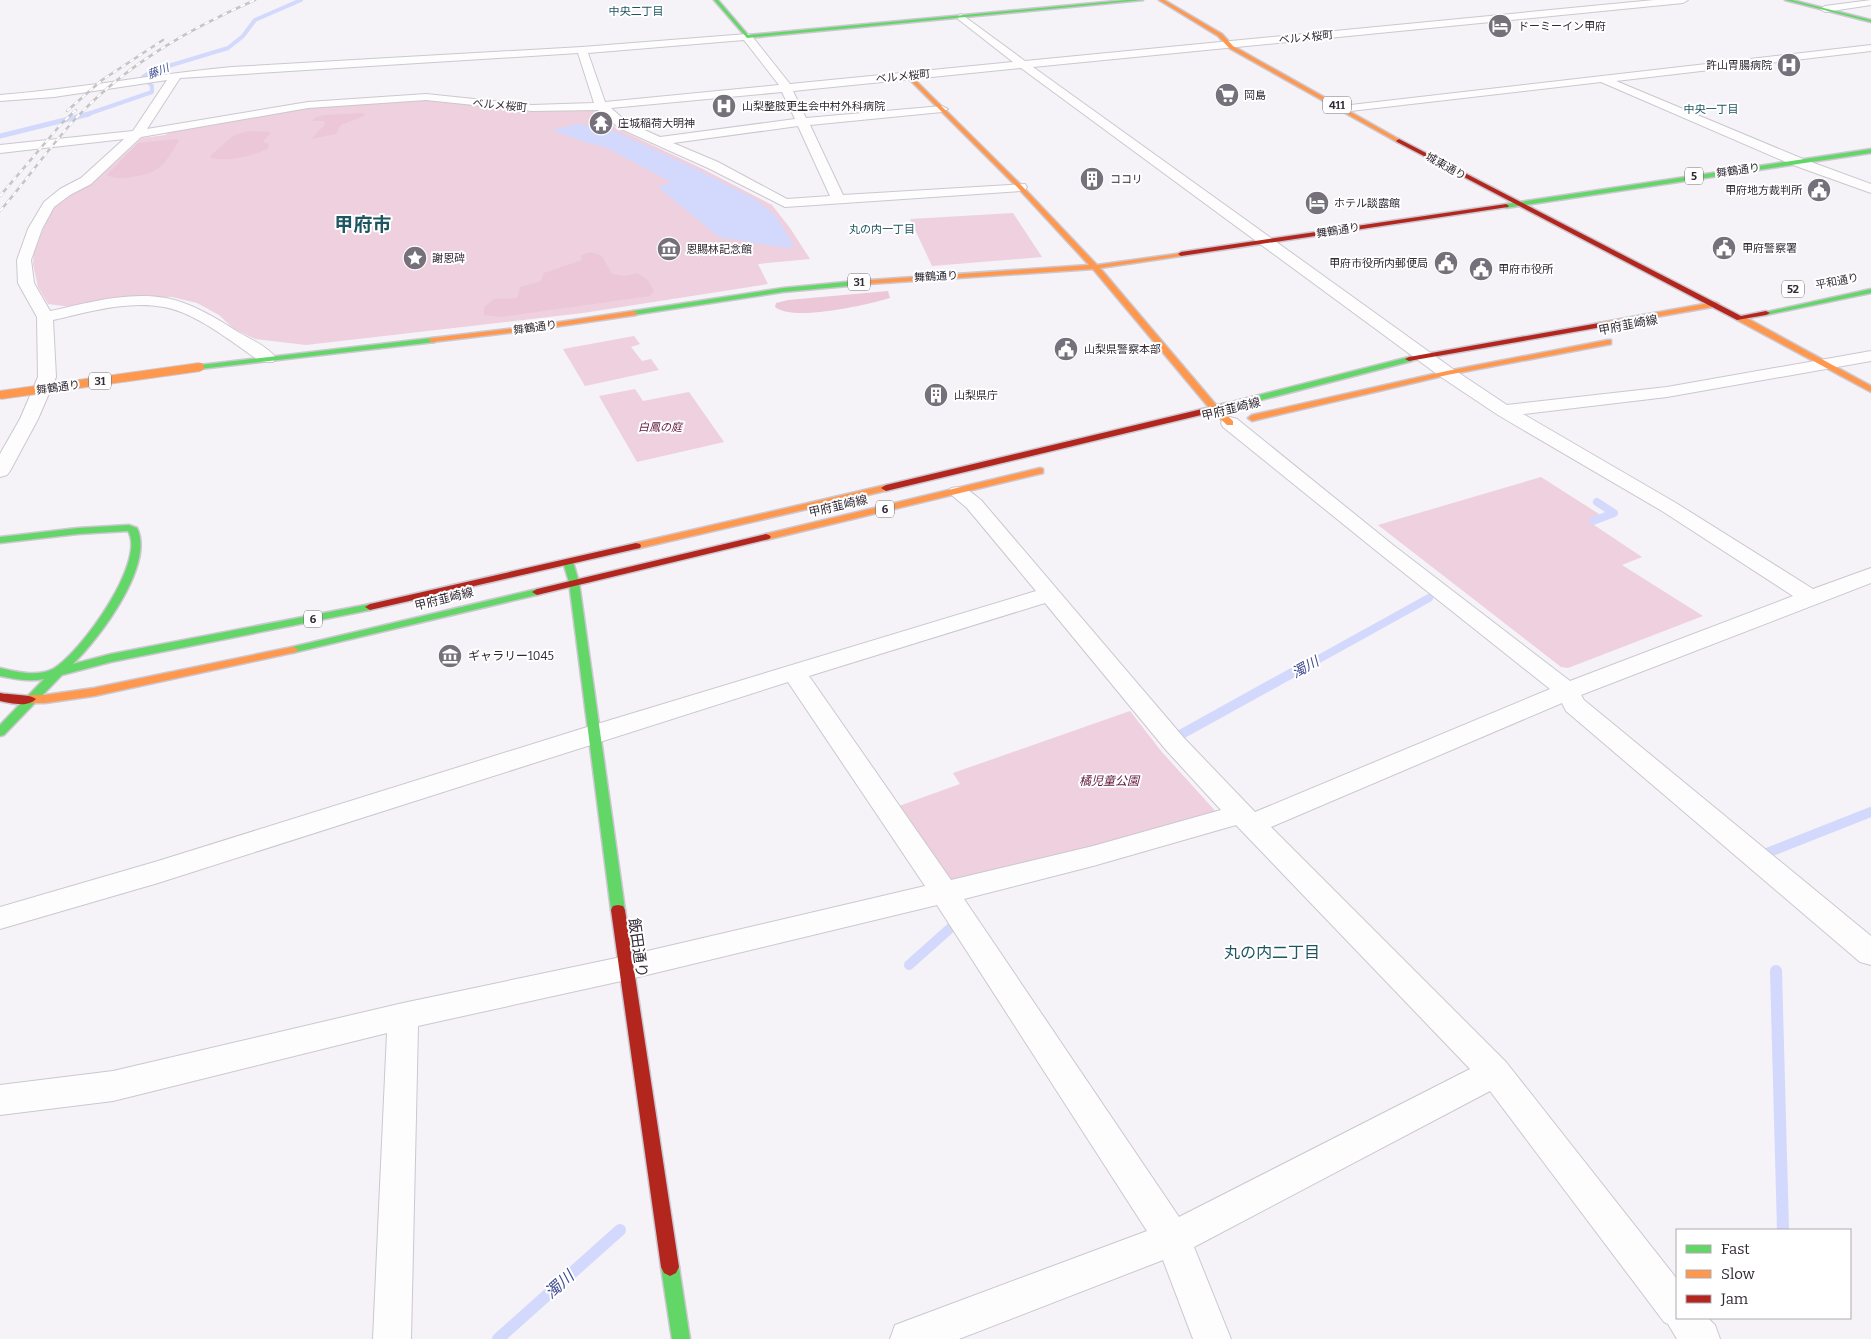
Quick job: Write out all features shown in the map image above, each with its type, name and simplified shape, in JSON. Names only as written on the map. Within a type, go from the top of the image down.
[{"type":"main road","points":[[716,0],[747,37],[1141,0]]},
{"type":"main road","name":"城東通り","points":[[1161,0],[1220,35],[1231,47],[1448,168],[1715,304],[1871,389]]},
{"type":"main road","points":[[1787,0],[1871,20]]},
{"type":"main road","points":[[950,5],[963,15],[961,17]]},
{"type":"main road","points":[[908,75],[1020,187],[1095,267],[1222,419]]},
{"type":"main road","name":"舞鶴通り","points":[[0,395],[267,358],[533,328],[782,290],[894,278],[1095,267],[1871,151]]},
{"type":"main road","name":"平和通り","points":[[1740,318],[1871,291]]},
{"type":"main road","points":[[1715,304],[1734,300]]},
{"type":"main road","name":"甲府韮崎線","points":[[1222,419],[1423,356],[1715,304]]},
{"type":"main road","points":[[1720,321],[1740,318]]},
{"type":"main road","name":"甲府韮崎線","points":[[0,732],[58,672],[111,658],[372,607],[1076,443],[1222,419],[1447,373],[1623,340]]},
{"type":"main road","name":"甲府韮崎線","points":[[30,699],[55,698],[155,680],[280,652],[958,492],[1052,468]]},
{"type":"main road","points":[[0,540],[78,531],[129,528],[134,530],[137,550],[128,580],[99,629],[58,672],[19,678],[0,672]]},
{"type":"main road","name":"飯田通り","points":[[568,562],[574,582],[626,968],[662,1205],[667,1255],[681,1339]]},
{"type":"main road","points":[[0,697],[30,699]]},
{"type":"street","name":"ベルメ桜町","points":[[0,149],[137,134],[308,106],[426,98],[532,108],[601,106],[1683,0]]},
{"type":"street","points":[[1825,9],[1871,2]]},
{"type":"street","points":[[961,17],[1021,64],[1447,373],[1504,411],[1669,507],[1811,598]]},
{"type":"street","points":[[0,98],[54,94],[176,75],[404,59],[582,50],[747,37],[786,87],[838,199]]},
{"type":"street","points":[[1342,109],[1871,48]]},
{"type":"street","points":[[582,50],[601,106],[623,125],[714,165],[785,203],[1020,187]]},
{"type":"street","points":[[0,471],[29,419],[47,377],[45,318],[26,283],[24,260],[35,229],[49,205],[65,192],[86,181],[137,134],[176,75]]},
{"type":"street","points":[[1601,79],[1798,162],[1871,189]]},
{"type":"street","points":[[658,141],[802,122],[942,109]]},
{"type":"street","points":[[45,318],[112,304],[161,302],[180,306],[228,332],[267,358]]},
{"type":"street","points":[[1504,411],[1667,392],[1871,356]]},
{"type":"street","points":[[1222,419],[1567,690],[1575,705],[1871,953]]},
{"type":"street","points":[[958,492],[980,512],[1088,638],[1175,744],[1494,1072],[1676,1308]]},
{"type":"street","points":[[0,1100],[113,1086],[403,1016],[626,968],[1246,819],[1567,690],[1871,576]]},
{"type":"street","points":[[0,918],[158,872],[593,734],[795,674],[1050,594]]},
{"type":"street","points":[[795,674],[1173,1239],[1212,1339]]},
{"type":"street","points":[[392,1339],[403,1016]]},
{"type":"street","points":[[909,1339],[1173,1239],[1494,1072]]},
{"type":"street","points":[[1685,1319],[1700,1339]]},
{"type":"green space","points":[[426,97],[562,111],[593,110],[616,128],[701,168],[772,205],[810,259],[758,264],[768,284],[583,313],[306,345],[255,339],[234,329],[219,315],[197,303],[172,297],[126,297],[72,307],[48,304],[38,287],[33,264],[34,251],[51,211],[67,195],[93,183],[142,138],[165,135],[171,131],[308,105]]},
{"type":"green space","points":[[1013,213],[1042,257],[932,266],[910,219]]},
{"type":"green space","points":[[634,336],[640,344],[631,347],[642,361],[651,359],[659,370],[585,386],[563,349]]},
{"type":"green space","name":"白鳳の庭","points":[[635,389],[643,401],[689,392],[724,442],[637,462],[599,396]]},
{"type":"green space","points":[[1541,477],[1599,514],[1594,525],[1642,557],[1622,565],[1703,616],[1568,668],[1561,667],[1378,525]]},
{"type":"green space","name":"橘児童公園","points":[[1130,711],[1161,751],[1218,814],[952,882],[899,806],[960,784],[953,773]]},
{"type":"shaded area","points":[[361,113],[366,115],[341,125],[336,134],[312,139],[325,124],[324,121],[313,121],[314,118],[324,115]]},
{"type":"shaded area","points":[[249,131],[271,132],[263,142],[269,144],[268,149],[240,158],[211,158],[211,155],[234,135]]},
{"type":"shaded area","points":[[179,140],[165,162],[155,170],[125,178],[107,175],[138,143]]},
{"type":"shaded area","points":[[591,252],[602,256],[612,274],[625,276],[638,273],[648,280],[654,291],[650,296],[501,317],[484,315],[484,307],[494,299],[517,298],[520,287],[541,281],[544,273],[582,260],[581,255]]},
{"type":"shaded area","points":[[888,291],[890,298],[831,311],[798,313],[784,311],[775,307],[776,303],[788,300]]},
{"type":"water","points":[[577,124],[612,130],[753,198],[776,216],[794,246],[786,248],[719,237],[658,187],[671,182],[605,147],[587,143],[552,130]]},
{"type":"waterway","name":"藤川","points":[[85,115],[152,92],[152,86],[143,77],[152,71],[228,48],[243,36],[255,20],[301,0]]},
{"type":"waterway","name":"藤川","points":[[0,136],[85,115]]},
{"type":"waterway","points":[[1593,521],[1614,513],[1597,502]]},
{"type":"waterway","name":"濁川","points":[[1290,675],[1429,598]]},
{"type":"waterway","name":"濁川","points":[[1180,735],[1292,673]]},
{"type":"waterway","points":[[1767,853],[1871,812]]},
{"type":"waterway","points":[[909,965],[955,924]]},
{"type":"waterway","points":[[1776,971],[1783,1229]]},
{"type":"waterway","name":"濁川","points":[[498,1339],[620,1230]]},
{"type":"railway","points":[[0,211],[69,125],[119,79],[162,48],[184,35],[255,0]]},
{"type":"railway","points":[[67,111],[102,80],[163,40]]},
{"type":"railway","points":[[0,196],[62,123],[76,110]]},
{"type":"traffic: fast","points":[[716,0],[747,37],[1141,0]]},
{"type":"traffic: fast","points":[[1787,0],[1871,21]]},
{"type":"traffic: fast","points":[[1506,206],[1871,151]]},
{"type":"traffic: fast","points":[[633,313],[783,290],[856,283]]},
{"type":"traffic: fast","points":[[1766,313],[1871,291]]},
{"type":"traffic: fast","points":[[200,367],[432,340]]},
{"type":"traffic: fast","points":[[1227,406],[1409,359]]},
{"type":"traffic: fast","points":[[0,540],[78,531],[129,528],[134,530],[135,539],[133,564],[121,591],[101,624],[66,665],[49,675],[35,677],[0,672]]},
{"type":"traffic: fast","points":[[568,562],[574,582],[618,910]]},
{"type":"traffic: fast","points":[[292,650],[537,592]]},
{"type":"traffic: fast","points":[[0,732],[58,672],[111,658],[370,607]]},
{"type":"traffic: fast","points":[[670,1267],[681,1339]]},
{"type":"traffic: slow","points":[[1161,0],[1220,35],[1231,47],[1399,141]]},
{"type":"traffic: slow","points":[[908,75],[1020,187],[1095,267],[1214,408],[1230,423]]},
{"type":"traffic: slow","points":[[856,283],[1095,267],[1181,254]]},
{"type":"traffic: slow","points":[[1599,325],[1715,304]]},
{"type":"traffic: slow","points":[[432,340],[533,328],[633,313]]},
{"type":"traffic: slow","points":[[1740,318],[1871,389]]},
{"type":"traffic: slow","points":[[1252,418],[1447,373],[1608,342]]},
{"type":"traffic: slow","points":[[0,395],[200,367]]},
{"type":"traffic: slow","points":[[766,537],[1040,471]]},
{"type":"traffic: slow","points":[[636,546],[886,488]]},
{"type":"traffic: slow","points":[[30,699],[45,699],[94,692],[292,650]]},
{"type":"traffic: jam","points":[[1399,141],[1740,318],[1766,313]]},
{"type":"traffic: jam","points":[[1181,254],[1506,206]]},
{"type":"traffic: jam","points":[[1409,359],[1599,325]]},
{"type":"traffic: jam","points":[[886,488],[1227,406]]},
{"type":"traffic: jam","points":[[537,592],[766,537]]},
{"type":"traffic: jam","points":[[370,607],[636,546]]},
{"type":"traffic: jam","points":[[0,697],[18,700],[30,699]]},
{"type":"traffic: jam","points":[[618,910],[670,1267]]},
{"type":"place","name":"ドーミーイン甲府","points":[[1500,26]]},
{"type":"place","name":"許山胃腸病院","points":[[1789,65]]},
{"type":"place","name":"岡島","points":[[1227,95]]},
{"type":"place","name":"山梨整肢更生会中村外科病院","points":[[724,106]]},
{"type":"place","name":"庄城稲荷大明神","points":[[601,123]]},
{"type":"place","name":"ココリ","points":[[1092,179]]},
{"type":"place","name":"甲府地方裁判所","points":[[1819,190]]},
{"type":"place","name":"ホテル談露館","points":[[1317,203]]},
{"type":"place","name":"甲府警察署","points":[[1724,248]]},
{"type":"place","name":"恩賜林記念館","points":[[669,249]]},
{"type":"place","name":"謝恩碑","points":[[415,258]]},
{"type":"place","name":"甲府市役所内郵便局","points":[[1446,263]]},
{"type":"place","name":"甲府市役所","points":[[1481,269]]},
{"type":"place","name":"山梨県警察本部","points":[[1066,349]]},
{"type":"place","name":"山梨県庁","points":[[936,395]]},
{"type":"place","name":"ギャラリー1045","points":[[450,656]]},
{"type":"district","name":"中央二丁目","points":[[636,11]]},
{"type":"district","name":"中央一丁目","points":[[1711,109]]},
{"type":"district","name":"甲府市","points":[[363,224]]},
{"type":"district","name":"丸の内一丁目","points":[[882,229]]},
{"type":"district","name":"丸の内二丁目","points":[[1272,952]]}]
